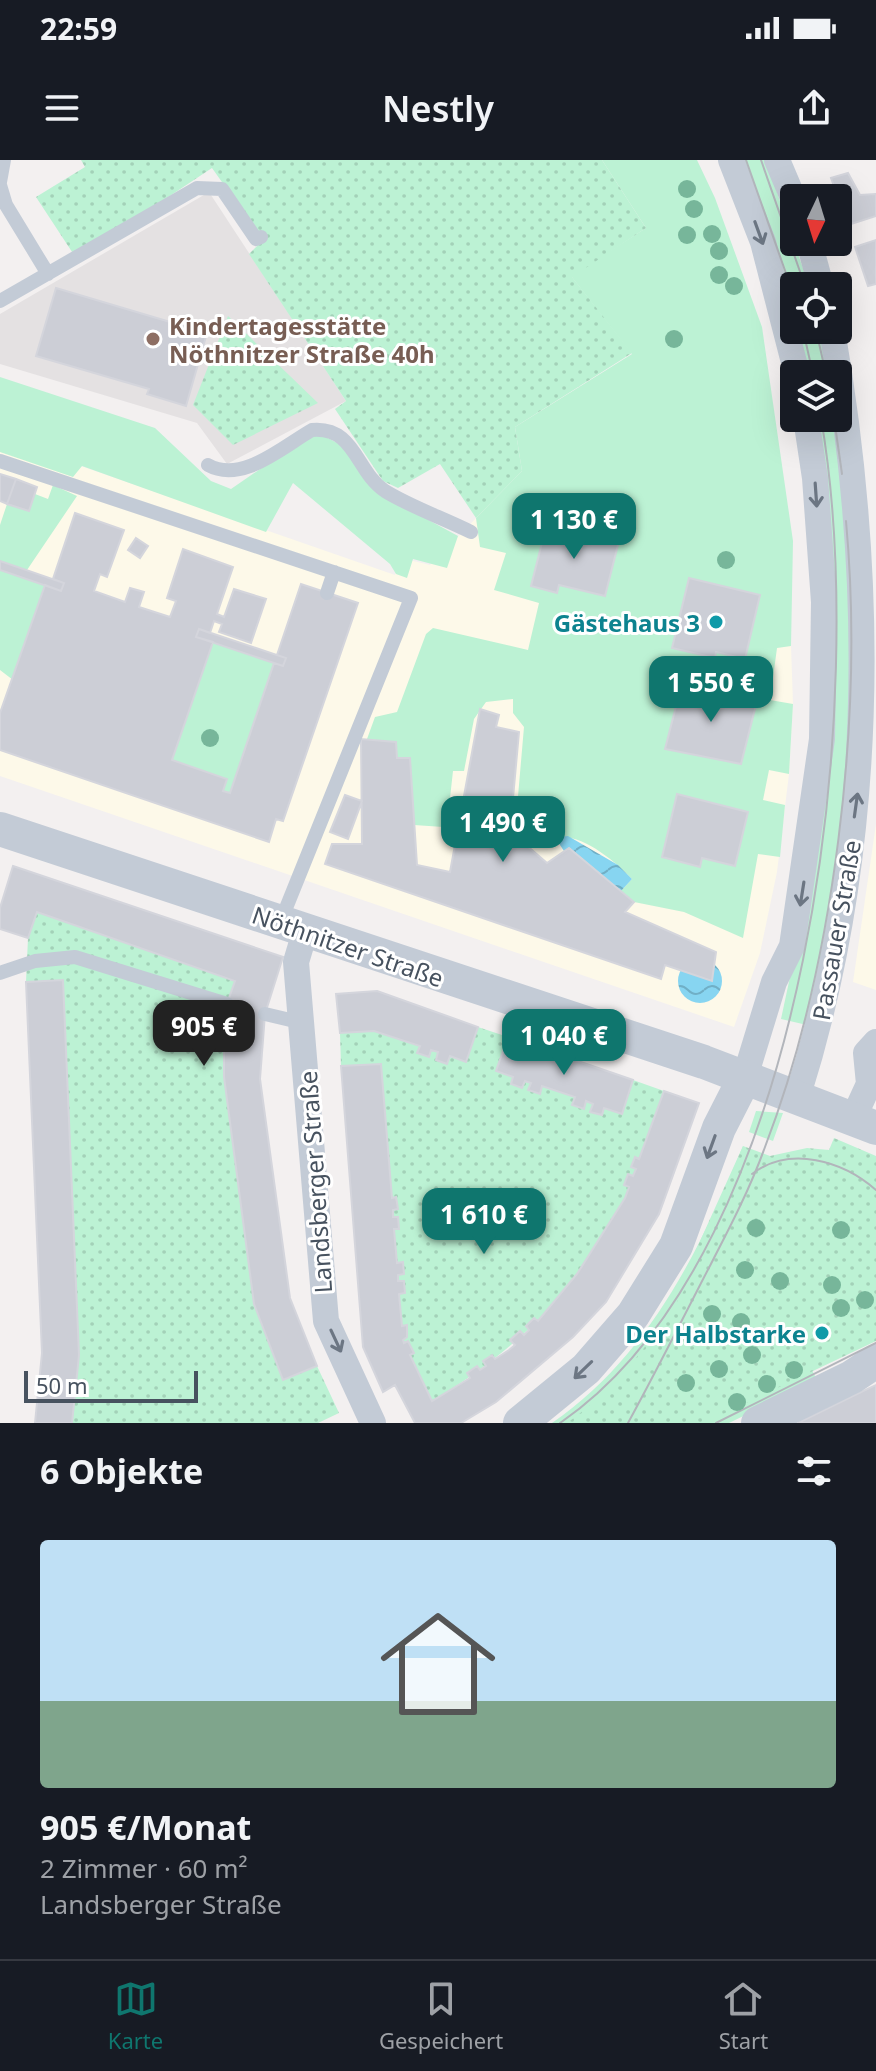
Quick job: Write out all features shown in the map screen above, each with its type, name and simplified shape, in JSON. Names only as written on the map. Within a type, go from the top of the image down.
[{"type":"street","points":[[731,160],[763,242],[793,360]]},
{"type":"street","points":[[777,160],[787,184]]},
{"type":"street","name":"Passauer Straße","points":[[797,1098],[829,990],[863,753],[865,558],[855,459],[834,344]]},
{"type":"street","name":"Passauer Straße","points":[[745,1077],[774,982],[792,946],[822,739],[824,602],[815,478],[808,432]]},
{"type":"street","name":"Nöthnitzer Straße","points":[[0,829],[745,1077],[865,1124]]},
{"type":"street","name":"Landsberger Straße","points":[[292,927],[303,1023],[326,1321],[373,1423]]},
{"type":"street","points":[[865,1124],[869,1084],[866,1053],[876,1042]]},
{"type":"street","points":[[520,1423],[586,1369],[633,1315],[676,1246],[719,1128],[745,1077]]},
{"type":"street","points":[[758,1423],[852,1377],[876,1361]]},
{"type":"lane","points":[[4,160],[0,183],[6,205],[48,274]]},
{"type":"lane","points":[[0,301],[197,188],[222,189],[256,239],[261,237]]},
{"type":"lane","points":[[208,465],[222,473],[237,473],[312,430],[323,429],[348,441],[382,489],[471,532]]},
{"type":"lane","points":[[0,461],[411,598],[292,927]]},
{"type":"lane","points":[[327,593],[334,572]]},
{"type":"lane","points":[[0,973],[35,961],[94,958],[227,1004]]},
{"type":"lane","points":[[265,1014],[303,1023]]},
{"type":"shaded area","name":"Kindertagesstätte Nöthnitzer Straße 40h","points":[[209,192],[346,401],[227,464],[197,423],[0,364],[0,314]]},
{"type":"shaded area","points":[[0,438],[395,575],[401,558],[430,565],[492,502],[791,646],[793,704],[789,774],[777,872],[760,953],[734,1027],[0,776]]},
{"type":"shaded area","points":[[876,824],[876,990],[853,982]]},
{"type":"green space","points":[[81,160],[602,160],[646,228],[572,277],[632,353],[515,427],[522,471],[476,518],[440,464],[398,488],[383,481],[335,409],[346,401],[249,254],[263,240],[212,168],[76,258],[36,197],[85,167]]},
{"type":"green space","points":[[602,160],[697,160],[715,198],[762,327],[793,541],[791,646],[777,648],[770,700],[793,704],[789,774],[769,770],[763,800],[785,805],[780,857],[758,854],[743,938],[684,912],[634,902],[621,891],[632,879],[609,858],[579,840],[560,837],[558,842],[539,834],[515,831],[524,727],[513,713],[513,699],[486,702],[474,719],[464,771],[453,771],[449,807],[458,809],[458,828],[414,825],[410,758],[397,758],[395,742],[367,739],[375,717],[397,712],[426,634],[433,628],[528,650],[539,603],[494,590],[506,553],[480,547],[476,518],[522,471],[515,427],[632,354],[571,276],[646,228]]},
{"type":"green space","points":[[736,160],[766,160],[780,201],[780,256],[799,256],[804,272],[780,272],[780,301]]},
{"type":"green space","points":[[228,316],[318,403],[233,445],[193,405]]},
{"type":"green space","points":[[794,344],[823,344],[827,360],[799,360]]},
{"type":"green space","points":[[0,377],[155,428],[211,481],[231,489],[308,436],[324,436],[343,446],[423,517],[458,536],[447,568],[413,559],[407,578],[396,574],[390,564],[293,483],[266,532],[82,466],[73,477],[0,452]]},
{"type":"green space","points":[[811,432],[838,432],[856,682],[835,893],[807,1025],[781,1019],[811,879]]},
{"type":"green space","points":[[53,485],[77,496],[27,570],[0,561],[0,525],[7,504],[29,511],[35,494],[48,499]]},
{"type":"green space","points":[[0,570],[45,585],[13,680],[0,670]]},
{"type":"green space","points":[[213,642],[274,663],[230,793],[223,791],[227,779],[172,760]]},
{"type":"green space","points":[[37,912],[235,981],[224,1012],[224,1077],[254,1304],[283,1380],[317,1366],[339,1413],[318,1423],[72,1423],[79,1355],[63,981],[26,982],[28,938]]},
{"type":"green space","points":[[478,1027],[508,1037],[497,1071],[622,1113],[633,1080],[664,1091],[630,1187],[606,1233],[586,1262],[543,1315],[519,1338],[464,1381],[432,1401],[403,1340],[381,1064],[341,1066],[340,1033],[374,1031],[466,1062]]},
{"type":"green space","points":[[756,1111],[783,1113],[773,1141],[749,1132]]},
{"type":"green space","points":[[834,1138],[876,1156],[876,1341],[704,1423],[567,1423],[625,1371],[686,1288],[699,1266],[691,1261],[743,1146],[770,1156],[807,1148],[829,1150]]},
{"type":"green space","points":[[743,1146],[761,1197],[594,1423],[552,1423],[586,1396],[643,1334],[689,1262]]},
{"type":"green space","points":[[805,1356],[817,1380],[729,1423],[663,1423]]},
{"type":"water","points":[[568,836],[618,865],[632,879],[621,891],[570,848],[564,851],[558,842],[560,837]]},
{"type":"water","points":[[700,959],[715,966],[722,981],[715,996],[700,1003],[685,996],[678,981],[685,966]]},
{"type":"building","points":[[848,173],[860,195],[876,194],[876,216],[852,224],[852,184],[833,184],[831,178]]},
{"type":"building","points":[[876,240],[876,284],[868,286],[855,247]]},
{"type":"building","points":[[56,288],[207,333],[186,406],[147,394],[149,389],[36,356]]},
{"type":"building","points":[[0,474],[16,479],[7,504],[0,501]]},
{"type":"building","points":[[16,479],[37,487],[29,511],[7,504]]},
{"type":"building","points":[[75,513],[124,530],[107,577],[100,574],[94,591],[125,602],[130,588],[144,592],[139,607],[170,617],[176,601],[167,598],[183,549],[233,567],[217,614],[224,617],[234,589],[266,599],[251,643],[219,632],[222,624],[214,621],[210,633],[199,629],[196,637],[213,642],[172,760],[227,779],[223,791],[230,793],[274,663],[283,666],[286,658],[277,655],[301,584],[358,603],[283,821],[276,819],[269,842],[0,750],[0,713],[45,585],[61,591],[64,583],[53,579]]},
{"type":"building","points":[[547,523],[619,541],[605,596],[559,585],[557,593],[531,586]]},
{"type":"building","points":[[136,538],[148,546],[140,558],[128,550]]},
{"type":"building","points":[[0,561],[64,583],[61,591],[0,570]]},
{"type":"building","name":"Gästehaus 3","points":[[689,578],[760,595],[745,659],[716,652],[715,658],[672,648]]},
{"type":"building","points":[[199,629],[286,658],[283,666],[196,637]]},
{"type":"building","points":[[682,683],[757,701],[741,764],[665,749]]},
{"type":"building","points":[[480,709],[499,715],[496,727],[519,732],[510,831],[547,863],[569,848],[634,902],[625,912],[716,952],[712,981],[665,965],[661,979],[325,864],[332,844],[362,844],[361,739],[396,742],[397,758],[410,758],[417,865],[450,872]]},
{"type":"building","points":[[677,794],[748,812],[735,866],[702,858],[700,867],[662,857]]},
{"type":"building","points":[[345,795],[362,801],[348,839],[330,832]]},
{"type":"building","points":[[13,866],[283,957],[265,1014],[260,1079],[290,1298],[317,1366],[283,1380],[254,1304],[224,1077],[224,1012],[235,981],[37,912],[28,938],[0,929],[0,908]]},
{"type":"building","points":[[63,980],[79,1355],[72,1423],[35,1423],[42,1353],[26,982]]},
{"type":"building","points":[[377,991],[478,1027],[466,1062],[450,1056],[447,1064],[436,1060],[438,1052],[431,1050],[429,1057],[417,1053],[420,1046],[374,1031],[340,1033],[336,994]]},
{"type":"building","points":[[508,1037],[633,1080],[622,1114],[604,1108],[602,1115],[590,1112],[593,1104],[586,1101],[584,1109],[572,1105],[575,1097],[542,1086],[540,1094],[528,1090],[531,1083],[525,1081],[522,1088],[511,1084],[513,1077],[496,1071]]},
{"type":"building","points":[[381,1064],[392,1198],[396,1197],[398,1209],[393,1210],[393,1217],[398,1217],[399,1229],[394,1229],[397,1263],[403,1262],[404,1274],[398,1275],[398,1281],[404,1281],[405,1293],[399,1294],[402,1326],[407,1325],[407,1337],[403,1340],[404,1343],[408,1341],[414,1353],[410,1355],[432,1401],[470,1378],[467,1373],[477,1366],[480,1370],[486,1366],[483,1361],[492,1355],[495,1359],[515,1345],[510,1340],[520,1331],[524,1335],[529,1330],[526,1326],[534,1318],[538,1321],[577,1274],[625,1198],[629,1187],[624,1185],[628,1174],[633,1176],[636,1169],[631,1167],[635,1157],[639,1159],[664,1091],[699,1103],[659,1214],[606,1302],[573,1337],[496,1402],[461,1423],[415,1423],[395,1385],[383,1392],[363,1347],[341,1066]]},
{"type":"building","points":[[876,1385],[876,1423],[798,1423],[859,1393]]},
{"type":"tram line","points":[[746,160],[786,272]]},
{"type":"tram line","points":[[761,160],[800,272]]},
{"type":"tram line","points":[[806,344],[810,360]]},
{"type":"tram line","points":[[819,344],[823,360]]},
{"type":"tram line","points":[[560,1423],[646,1342],[714,1232],[766,1102],[803,960],[826,813],[836,668],[834,534],[823,432]]},
{"type":"tram line","points":[[836,432],[842,474]]},
{"type":"tram line","points":[[628,1423],[750,1184],[789,1076],[810,999],[826,920],[847,757],[851,596],[846,521]]},
{"type":"tram line","points":[[752,1174],[783,1160],[816,1160],[848,1171],[876,1190]]},
{"type":"tram line","points":[[716,1423],[876,1343]]},
{"type":"place","name":"Kindertagesstätte Nöthnitzer Straße 40h","points":[[153,339]]},
{"type":"place","name":"Gästehaus 3","points":[[716,622]]},
{"type":"place","name":"Der Halbstarke","points":[[822,1333]]}]
